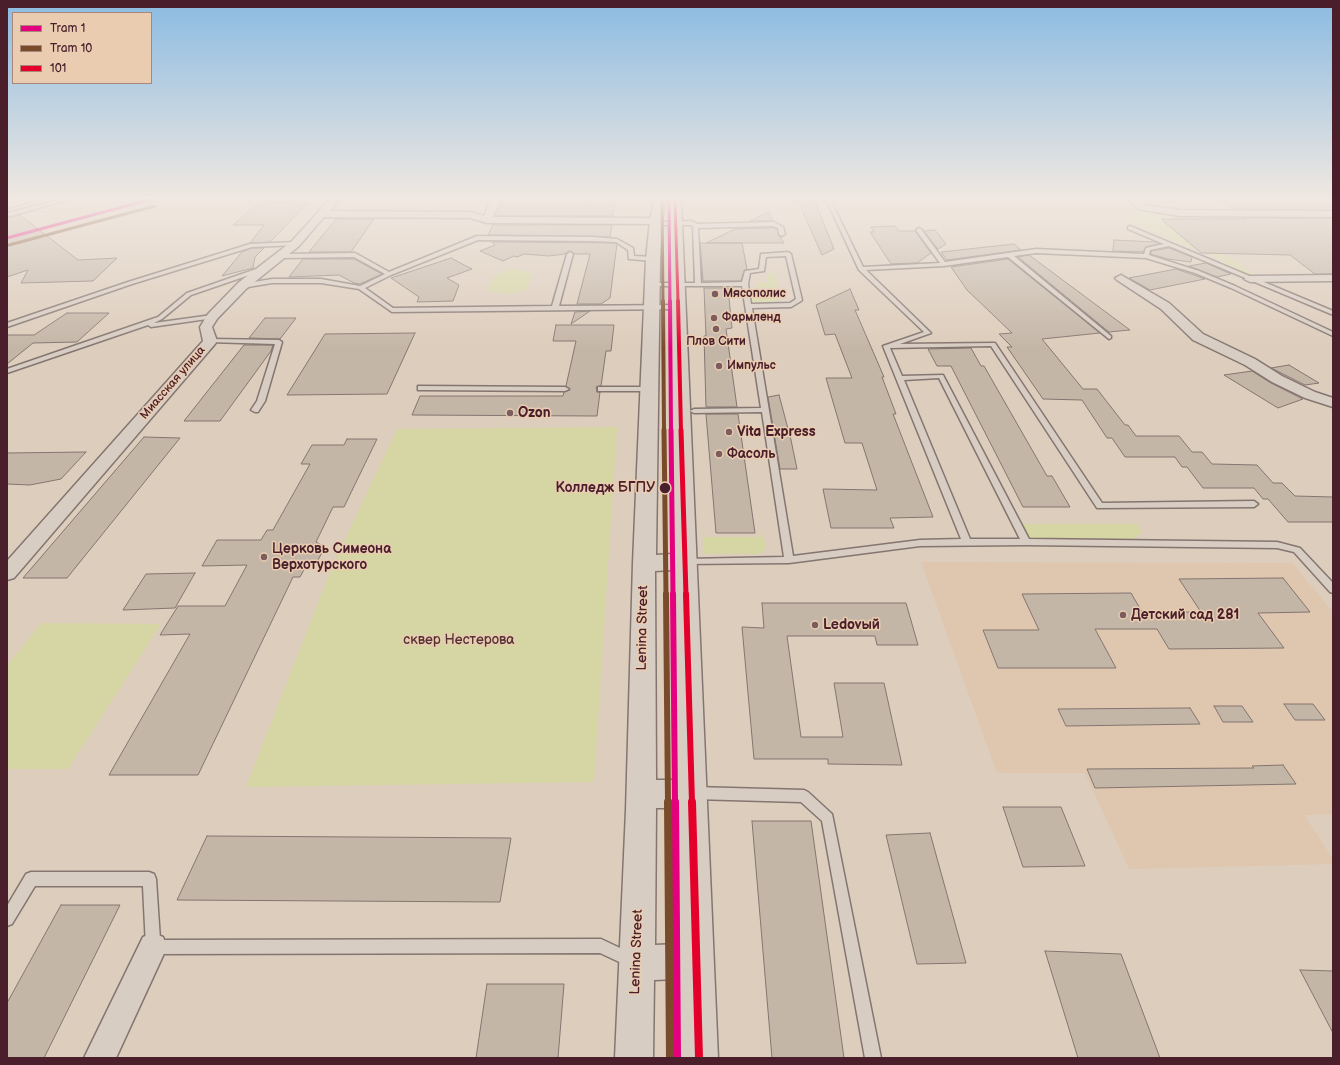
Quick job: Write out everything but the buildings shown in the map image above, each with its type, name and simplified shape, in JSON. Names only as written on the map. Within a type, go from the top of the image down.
[{"type":"street","points":[[212,317],[242,286],[290,249]]},
{"type":"street","name":"Lenina Street","points":[[634,1058],[641,795],[644,563],[653,259],[657,249]]},
{"type":"street","points":[[677,249],[685,292],[684,562],[699,1058]]},
{"type":"street","points":[[1121,278],[1165,306],[1198,337],[1250,362],[1304,392],[1333,403]]},
{"type":"street","points":[[1250,278],[1333,278]]},
{"type":"street","name":"Миасская улица","points":[[7,573],[210,341],[206,327],[212,317]]},
{"type":"street","points":[[644,563],[684,562]]},
{"type":"street","points":[[641,795],[691,793]]},
{"type":"street","points":[[100,1058],[153,947]]},
{"type":"street","points":[[636,963],[696,961]]},
{"type":"lane","points":[[7,325],[130,283],[243,249]]},
{"type":"lane","points":[[361,288],[389,274],[452,249]]},
{"type":"lane","points":[[630,249],[631,258],[653,259]]},
{"type":"lane","points":[[748,306],[791,305],[799,300],[786,249]]},
{"type":"lane","points":[[852,249],[862,269],[928,333],[886,346]]},
{"type":"lane","points":[[933,249],[944,264]]},
{"type":"lane","points":[[1146,256],[1148,249],[1150,249]]},
{"type":"lane","points":[[1177,249],[1333,313]]},
{"type":"lane","points":[[862,269],[944,264],[1008,254],[1061,251],[1146,256],[1197,272],[1333,334]]},
{"type":"lane","points":[[555,308],[570,254]]},
{"type":"lane","points":[[788,254],[763,255],[762,270],[747,272],[745,284],[789,560]]},
{"type":"lane","points":[[1008,254],[1109,337]]},
{"type":"lane","points":[[282,256],[355,255],[389,274]]},
{"type":"lane","points":[[7,371],[138,327],[160,318],[189,294],[264,268]]},
{"type":"lane","points":[[242,286],[272,281],[321,282],[361,288],[392,310],[555,308],[745,284]]},
{"type":"lane","points":[[652,296],[685,292]]},
{"type":"lane","points":[[138,327],[212,317]]},
{"type":"lane","points":[[210,341],[279,342],[262,401],[255,410]]},
{"type":"lane","points":[[886,346],[994,344],[1100,506],[1254,504]]},
{"type":"lane","points":[[886,346],[967,542]]},
{"type":"lane","points":[[899,378],[941,376],[1026,542]]},
{"type":"lane","points":[[421,388],[565,389]]},
{"type":"lane","points":[[601,389],[650,389]]},
{"type":"lane","points":[[694,411],[765,410]]},
{"type":"lane","points":[[684,562],[789,560],[920,543],[1026,542],[1277,545],[1297,550],[1333,589]]},
{"type":"lane","points":[[691,793],[804,796],[828,818],[873,1058]]},
{"type":"lane","points":[[7,919],[31,879],[149,879],[153,947],[601,946],[636,963]]},
{"type":"shaded area","points":[[921,562],[1292,563],[1333,612],[1333,814],[1304,815],[1333,859],[1333,864],[1129,869],[1085,773],[997,773]]},
{"type":"green space","points":[[1194,249],[1216,249],[1257,276],[1219,265],[1226,262]]},
{"type":"green space","points":[[514,269],[531,273],[532,276],[526,290],[511,294],[490,292],[488,289],[494,277],[499,273]]},
{"type":"green space","points":[[767,273],[776,273],[778,288],[758,288],[757,282],[768,282]]},
{"type":"green space","points":[[778,290],[780,301],[750,303],[748,291]]},
{"type":"green space","name":"сквер Нестерова","points":[[617,427],[594,782],[246,787],[332,567],[397,429]]},
{"type":"green space","points":[[1021,524],[1137,524],[1142,532],[1133,540],[1029,540]]},
{"type":"green space","points":[[761,532],[763,532],[766,549],[760,554],[703,554],[703,537],[761,537]]},
{"type":"green space","points":[[41,623],[161,624],[68,769],[7,769],[7,666]]},
{"type":"tram line","name":"10","points":[[662,249],[670,1058]]},
{"type":"tram line","name":"1","points":[[669,249],[677,1058]]},
{"type":"transit line","name":"101","points":[[676,249],[699,1058]]},
{"type":"place","name":"Мясополис","points":[[715,294]]},
{"type":"place","name":"Фармленд","points":[[714,318]]},
{"type":"place","name":"Плов Сити","points":[[716,329]]},
{"type":"place","name":"Импульс","points":[[719,366]]},
{"type":"place","name":"Ozon","points":[[510,413]]},
{"type":"place","name":"Vita Express","points":[[729,432]]},
{"type":"place","name":"Фасоль","points":[[719,454]]},
{"type":"place","name":"Колледж БГПУ","points":[[665,488]]},
{"type":"place","name":"Церковь Симеона Верхотурского","points":[[264,557]]},
{"type":"place","name":"Детский сад 281","points":[[1123,615]]},
{"type":"place","name":"Ledovый","points":[[815,625]]}]
